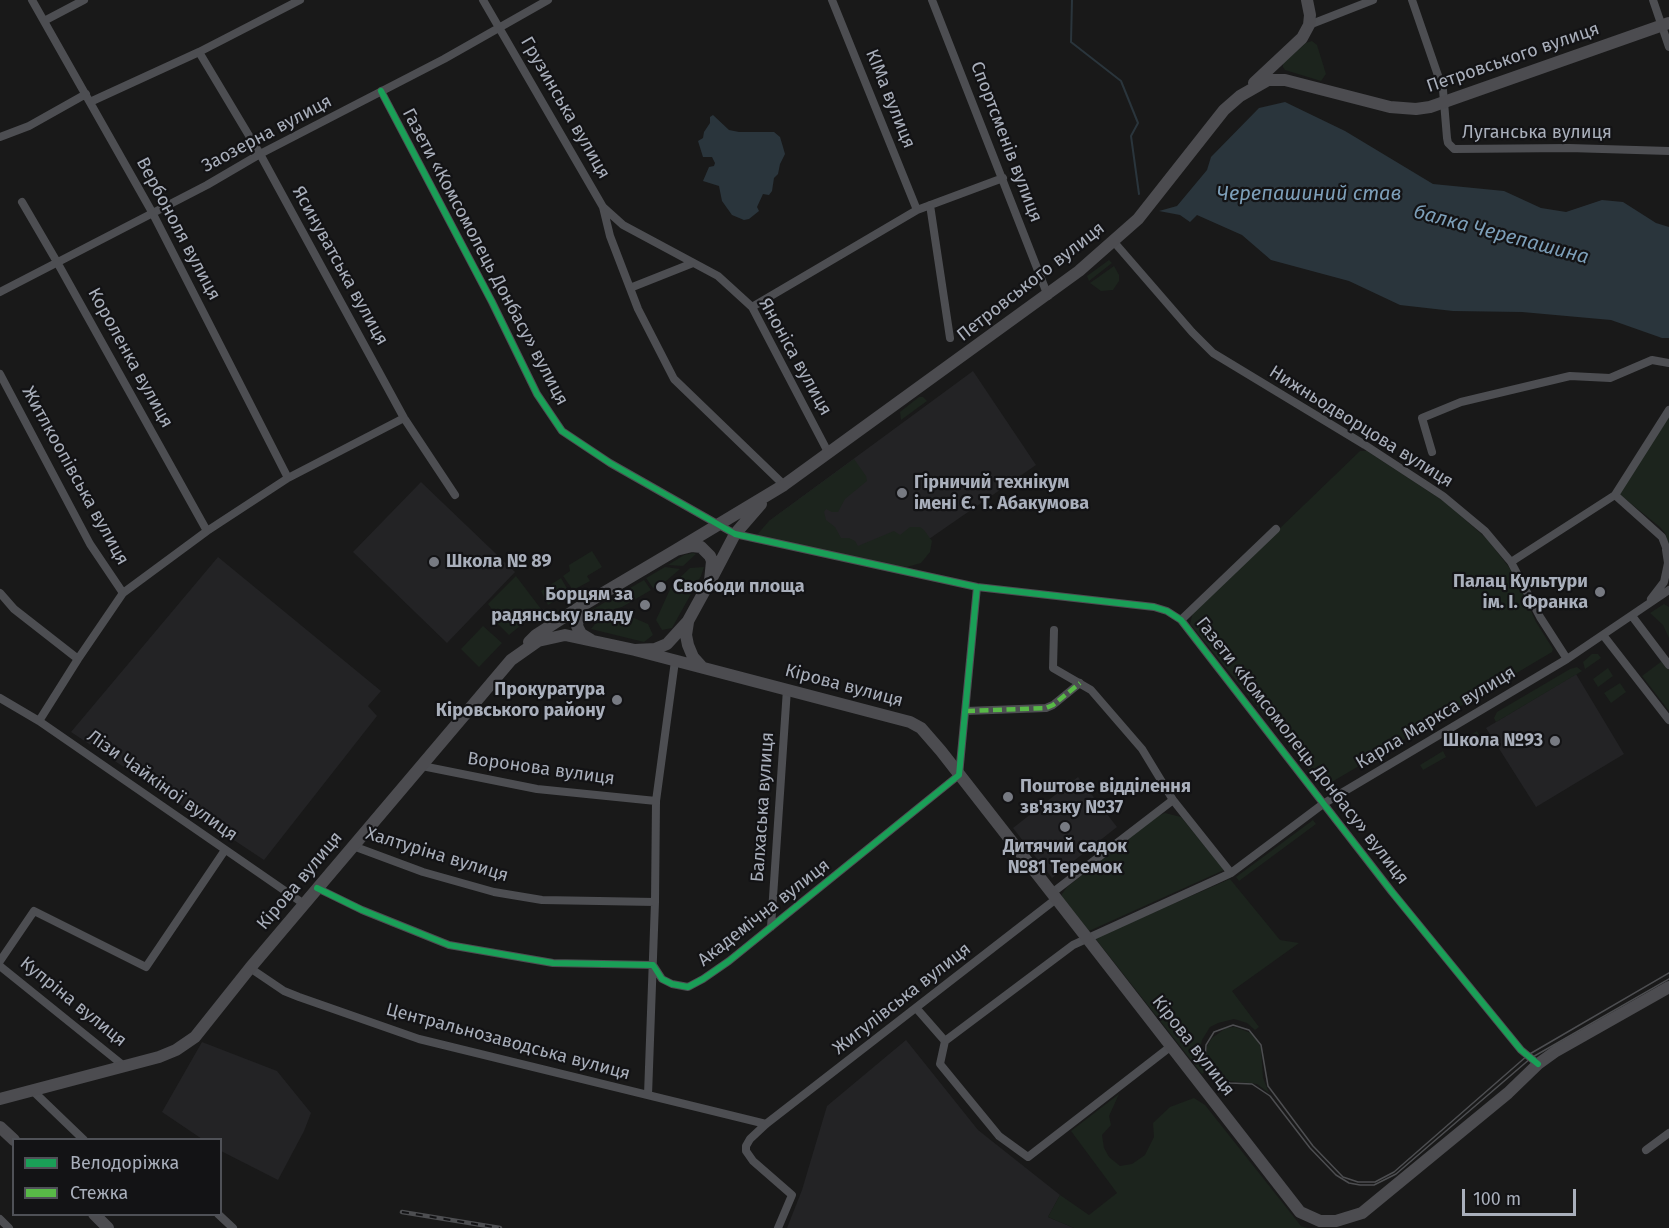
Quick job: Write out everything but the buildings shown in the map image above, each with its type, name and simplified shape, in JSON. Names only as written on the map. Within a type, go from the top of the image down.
[{"type":"main road","points":[[1240,96],[1302,38],[1309,25],[1307,0]]},
{"type":"main road","name":"Петровського вулиця","points":[[768,496],[1048,296],[1113,242],[1138,219],[1224,110],[1240,96],[1268,80],[1285,80],[1390,107],[1416,109],[1444,103],[1666,24]]},
{"type":"main road","points":[[511,660],[536,635],[583,605],[768,496]]},
{"type":"main road","name":"Кірова вулиця","points":[[635,650],[655,649],[667,644],[688,621],[735,534],[768,496]]},
{"type":"main road","points":[[676,550],[692,546],[706,550],[712,561],[710,581]]},
{"type":"main road","points":[[583,605],[579,612],[577,626],[581,634],[591,640]]},
{"type":"main road","points":[[688,621],[686,635],[688,645],[693,657],[702,667]]},
{"type":"main road","name":"Кірова вулиця","points":[[0,1099],[159,1057],[176,1050],[195,1037],[317,888],[511,660],[538,641],[565,635],[675,660],[915,724],[941,751],[1300,1212],[1320,1221],[1336,1221],[1362,1213],[1499,1100],[1538,1064],[1556,1051],[1669,987]]},
{"type":"main road","points":[[0,1127],[12,1138]]},
{"type":"main road","points":[[95,1216],[108,1228]]},
{"type":"street","name":"Вербоноля вулиця","points":[[32,0],[152,212],[288,478]]},
{"type":"street","points":[[44,21],[84,0]]},
{"type":"street","points":[[0,137],[199,52],[300,0]]},
{"type":"street","name":"Грузинська вулиця","points":[[483,0],[603,207],[609,234],[638,309],[674,380],[784,485]]},
{"type":"street","name":"Заозерна вулиця","points":[[0,292],[207,185],[548,0]]},
{"type":"street","name":"КІМа вулиця","points":[[832,0],[917,210]]},
{"type":"street","name":"Спортсменів вулиця","points":[[932,0],[1048,296]]},
{"type":"street","points":[[1309,25],[1373,0]]},
{"type":"street","name":"Луганська вулиця","points":[[1412,0],[1443,90],[1448,144],[1454,149],[1569,148],[1669,151]]},
{"type":"street","points":[[1653,0],[1666,24],[1669,47]]},
{"type":"street","name":"Ясинуватська вулиця","points":[[199,52],[261,154],[404,418],[455,495]]},
{"type":"street","name":"Газети «Комсомолець Донбасу» вулиця","points":[[381,91],[492,302],[537,394],[562,431],[610,463],[735,534],[977,587],[1154,607],[1167,611],[1181,620],[1392,892],[1521,1050],[1538,1064]]},
{"type":"street","points":[[752,307],[917,210],[1003,178]]},
{"type":"street","name":"Короленка вулиця","points":[[22,202],[207,531]]},
{"type":"street","points":[[930,205],[950,338]]},
{"type":"street","name":"Яноніса вулиця","points":[[603,207],[623,225],[718,276],[752,307],[829,454]]},
{"type":"street","points":[[609,234],[623,225]]},
{"type":"street","name":"Грузинська вулиця","points":[[609,234],[638,309]]},
{"type":"street","name":"Нижньодворцова вулиця","points":[[1113,242],[1213,353],[1365,445],[1443,496],[1485,531],[1511,562],[1540,617],[1567,659]]},
{"type":"street","points":[[630,288],[693,263]]},
{"type":"street","name":"Нижньодворцова вулиця","points":[[1432,452],[1422,418],[1461,402],[1570,376],[1610,378],[1652,360],[1669,363]]},
{"type":"street","name":"Житлкоопівська вулиця","points":[[0,374],[90,544],[123,593]]},
{"type":"street","points":[[1511,562],[1615,495],[1669,410]]},
{"type":"street","points":[[39,722],[78,658],[123,593],[207,531],[288,478],[404,418]]},
{"type":"street","points":[[1615,495],[1662,537],[1667,552],[1668,564],[1664,582],[1646,606]]},
{"type":"street","points":[[1181,620],[1276,529]]},
{"type":"street","points":[[959,775],[977,587]]},
{"type":"street","name":"Карла Маркса вулиця","points":[[945,1041],[1073,945],[1230,873],[1323,804],[1567,659],[1669,590]]},
{"type":"street","points":[[0,593],[14,609],[78,658]]},
{"type":"street","points":[[1632,616],[1669,665]]},
{"type":"street","points":[[1054,630],[1053,668],[1091,690],[1142,749],[1173,800],[1230,873]]},
{"type":"street","points":[[1603,635],[1669,720]]},
{"type":"street","points":[[648,1095],[656,801],[675,660]]},
{"type":"street","points":[[966,711],[1046,708],[1080,683]]},
{"type":"street","name":"Балхаська вулиця","points":[[771,927],[787,689]]},
{"type":"street","name":"Лізи Чайкіної вулиця","points":[[0,698],[39,722],[304,904]]},
{"type":"street","name":"Воронова вулиця","points":[[422,766],[537,789],[656,801]]},
{"type":"street","name":"Академічна вулиця","points":[[653,965],[662,979],[672,984],[688,987],[718,969],[959,775]]},
{"type":"street","name":"Жигулівська вулиця","points":[[778,1228],[792,1195],[753,1161],[746,1146],[750,1139],[766,1124],[917,1009],[1173,800]]},
{"type":"street","name":"Халтуріна вулиця","points":[[353,846],[423,872],[494,892],[542,900],[655,902]]},
{"type":"street","points":[[0,962],[34,911],[146,967],[225,850]]},
{"type":"street","points":[[317,888],[362,910],[449,945],[553,963],[653,965]]},
{"type":"street","name":"Купріна вулиця","points":[[0,966],[124,1066]]},
{"type":"street","name":"Центральнозаводська вулиця","points":[[250,968],[284,991],[419,1040],[766,1124]]},
{"type":"street","points":[[917,1009],[945,1041],[940,1064],[999,1136],[1028,1157],[1170,1047]]},
{"type":"street","points":[[33,1091],[82,1138]]},
{"type":"street","points":[[1646,1150],[1669,1134]]},
{"type":"street","points":[[219,1216],[232,1228]]},
{"type":"street","points":[[0,1220],[9,1228]]},
{"type":"shaded area","points":[[1312,41],[1317,45],[1326,74],[1321,81],[1285,70],[1283,67],[1283,63],[1306,43]]},
{"type":"shaded area","points":[[1109,260],[1112,263],[1089,281],[1087,276]]},
{"type":"shaded area","points":[[1114,266],[1119,275],[1119,281],[1113,290],[1101,291],[1090,283]]},
{"type":"shaded area","name":"Гірничий технікум імені Є. Т. Абакумова","points":[[973,371],[1036,465],[890,566],[769,521]]},
{"type":"shaded area","points":[[919,397],[927,401],[901,420],[900,412]]},
{"type":"shaded area","points":[[1669,416],[1669,546],[1665,533],[1660,527],[1619,494]]},
{"type":"shaded area","points":[[1360,451],[1367,451],[1445,502],[1487,539],[1515,575],[1536,622],[1553,649],[1552,652],[1422,729],[1419,734],[1410,736],[1330,783],[1322,784],[1190,624],[1193,612]]},
{"type":"shaded area","points":[[854,459],[867,481],[845,499],[838,512],[826,509],[824,512],[826,520],[835,527],[841,538],[849,538],[858,546],[894,531],[900,535],[910,527],[920,527],[932,541],[930,552],[921,563],[907,567],[890,566],[755,537],[769,521]]},
{"type":"shaded area","name":"Школа № 89","points":[[421,482],[515,572],[447,643],[353,552]]},
{"type":"shaded area","points":[[592,551],[602,567],[587,576],[590,581],[573,590],[563,576],[570,571],[569,565]]},
{"type":"shaded area","points":[[696,554],[683,566],[668,565],[684,555]]},
{"type":"shaded area","points":[[218,557],[381,691],[368,706],[377,716],[264,860],[71,732]]},
{"type":"shaded area","points":[[665,567],[680,569],[653,588],[646,578]]},
{"type":"shaded area","points":[[704,567],[672,628],[662,630],[656,620],[672,585],[690,568]]},
{"type":"shaded area","points":[[516,576],[541,609],[509,635],[490,616],[494,612],[488,604]]},
{"type":"shaded area","points":[[561,578],[569,592],[548,605],[541,591]]},
{"type":"shaded area","points":[[644,580],[651,590],[622,607],[589,614],[588,612]]},
{"type":"shaded area","points":[[1664,604],[1669,607],[1669,638],[1663,625],[1650,613]]},
{"type":"shaded area","points":[[627,615],[648,624],[653,635],[644,642],[591,629],[595,624]]},
{"type":"shaded area","points":[[483,626],[502,643],[479,667],[461,649]]},
{"type":"shaded area","points":[[1592,654],[1598,654],[1601,658],[1585,669],[1583,662]]},
{"type":"shaded area","points":[[1662,661],[1669,670],[1669,711],[1642,676]]},
{"type":"shaded area","points":[[1577,667],[1582,671],[1496,722],[1494,718],[1497,712]]},
{"type":"shaded area","points":[[1608,668],[1613,676],[1598,687],[1593,679]]},
{"type":"shaded area","name":"Школа №93","points":[[1576,674],[1624,754],[1536,807],[1486,728]]},
{"type":"shaded area","points":[[1620,683],[1626,692],[1611,703],[1604,693]]},
{"type":"shaded area","points":[[1477,731],[1480,737],[1458,750],[1455,744]]},
{"type":"shaded area","points":[[1443,751],[1446,757],[1423,770],[1420,765]]},
{"type":"shaded area","name":"Дитячий садок №81 Теремок","points":[[1078,777],[1117,827],[1052,878],[1013,828]]},
{"type":"shaded area","points":[[1165,813],[1181,817],[1224,870],[1089,931],[1062,894],[1067,887],[1158,816]]},
{"type":"shaded area","points":[[1313,820],[1316,824],[1239,881],[1236,877]]},
{"type":"shaded area","points":[[1230,879],[1280,940],[1299,943],[1232,991],[1259,1027],[1255,1030],[1247,1023],[1234,1019],[1210,1027],[1202,1040],[1200,1050],[1206,1071],[1202,1074],[1095,938]]},
{"type":"shaded area","points":[[1235,1027],[1251,1033],[1257,1040],[1261,1048],[1263,1078],[1269,1093],[1257,1084],[1220,1078],[1208,1064],[1207,1046],[1212,1038],[1226,1028]]},
{"type":"shaded area","points":[[906,1040],[978,1130],[1060,1195],[1048,1217],[1074,1228],[787,1228],[802,1190],[827,1106]]},
{"type":"shaded area","points":[[202,1042],[277,1071],[311,1113],[278,1180],[222,1152],[222,1138],[201,1138],[162,1112]]},
{"type":"shaded area","points":[[1119,1094],[1109,1116],[1111,1125],[1102,1135],[1104,1148],[1109,1157],[1120,1166],[1132,1164],[1145,1155],[1154,1137],[1153,1123],[1170,1107],[1194,1098],[1205,1105],[1301,1226],[1308,1228],[1074,1228],[1048,1217],[1060,1195],[1089,1215],[1117,1193],[1071,1131]]},
{"type":"water","name":"Черепашиний став","points":[[1285,102],[1345,131],[1433,184],[1504,191],[1541,208],[1566,212],[1602,200],[1623,202],[1656,223],[1669,227],[1669,338],[1662,338],[1611,320],[1522,312],[1453,311],[1400,305],[1349,281],[1271,260],[1242,235],[1197,215],[1190,222],[1180,215],[1159,211],[1177,206],[1207,170],[1211,157],[1259,108]]},
{"type":"water","points":[[713,115],[729,130],[774,132],[780,137],[785,154],[778,174],[774,178],[772,191],[769,195],[763,194],[757,207],[759,211],[749,219],[744,220],[732,215],[722,201],[719,186],[703,181],[709,167],[714,166],[715,163],[712,157],[703,157],[698,141],[703,138],[710,123],[710,117]]},
{"type":"waterway","name":"балка Черепашина","points":[[1072,0],[1071,42],[1121,81],[1138,123],[1131,136],[1139,194]]},
{"type":"tram line","points":[[1669,973],[1528,1055],[1394,1172],[1375,1182],[1358,1182],[1343,1177],[1313,1146],[1268,1086],[1261,1045],[1249,1030],[1233,1025],[1214,1032],[1206,1045],[1205,1059],[1211,1072],[1220,1080],[1252,1084],[1270,1096],[1310,1148],[1336,1175],[1349,1183],[1374,1185],[1396,1174],[1531,1058],[1669,979]]},
{"type":"railway","points":[[402,1212],[500,1228]]},
{"type":"marked path","points":[[966,711],[1046,708],[1080,683]]},
{"type":"cycle path","points":[[381,91],[492,302],[537,394],[562,431],[610,463],[735,534],[977,587],[1154,607],[1167,611],[1181,620],[1392,892],[1521,1050],[1538,1064]]},
{"type":"cycle path","points":[[317,888],[362,910],[449,945],[553,963],[653,965],[662,979],[672,984],[688,987],[729,961],[959,775],[977,587]]},
{"type":"place","name":"Гірничий технікум імені Є. Т. Абакумова","points":[[902,493]]},
{"type":"place","name":"Школа № 89","points":[[434,562]]},
{"type":"place","name":"Свободи площа","points":[[661,587]]},
{"type":"place","name":"Палац Культури ім. І. Франка","points":[[1600,592]]},
{"type":"place","name":"Борцям за радянську владу","points":[[645,605]]},
{"type":"place","name":"Прокуратура Кіровського району","points":[[617,700]]},
{"type":"place","name":"Школа №93","points":[[1555,741]]},
{"type":"place","name":"Поштове відділення зв'язку №37","points":[[1008,797]]},
{"type":"place","name":"Дитячий садок №81 Теремок","points":[[1065,827]]}]
